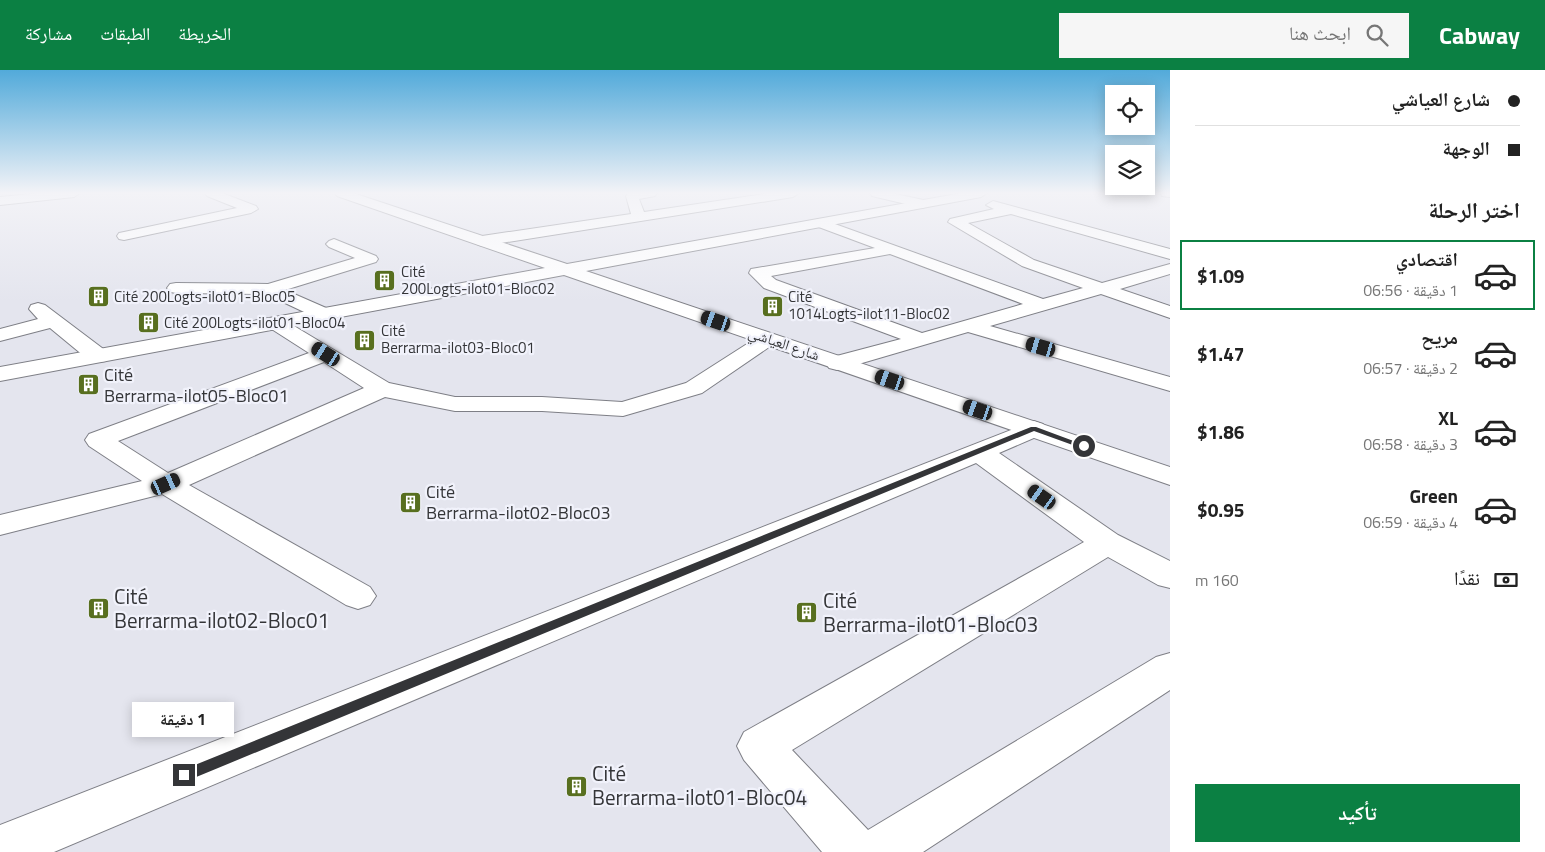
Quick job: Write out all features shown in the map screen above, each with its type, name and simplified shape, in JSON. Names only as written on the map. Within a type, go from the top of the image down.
[{"type":"street","points":[[124,236],[155,229]]},
{"type":"street","name":"شارع العياشي","points":[[448,229],[1170,476]]},
{"type":"street","points":[[482,241],[557,229]]},
{"type":"street","points":[[0,374],[787,229]]},
{"type":"street","points":[[799,229],[958,291]]},
{"type":"street","points":[[838,229],[1042,305]]},
{"type":"street","points":[[968,229],[1028,263],[1170,312]]},
{"type":"street","points":[[1081,229],[1170,254]]},
{"type":"street","points":[[176,288],[269,289],[370,258],[334,244]]},
{"type":"street","points":[[891,249],[757,273],[770,284],[920,339]]},
{"type":"street","points":[[837,362],[1170,269]]},
{"type":"street","points":[[269,289],[326,315]]},
{"type":"street","points":[[986,302],[1014,313]]},
{"type":"street","points":[[0,335],[46,315],[98,356]]},
{"type":"street","points":[[277,324],[382,389],[455,404],[542,404],[624,409],[694,388],[768,339]]},
{"type":"street","points":[[968,326],[1170,384]]},
{"type":"street","points":[[326,354],[98,440],[166,484],[358,596]]},
{"type":"street","points":[[0,524],[166,484],[382,389]]},
{"type":"street","points":[[0,850],[1034,429]]},
{"type":"street","points":[[978,451],[1107,542],[1170,576]]},
{"type":"street","points":[[856,852],[759,746],[1107,542]]},
{"type":"street","points":[[879,852],[1170,669]]},
{"type":"place","name":"Cité 200Logts-ilot01-Bloc02","points":[[385,281]]},
{"type":"place","name":"Cité 200Logts-ilot01-Bloc05","points":[[98,297]]},
{"type":"place","name":"Cité 1014Logts-ilot11-Bloc02","points":[[772,306]]},
{"type":"place","name":"Cité 200Logts-ilot01-Bloc04","points":[[148,323]]},
{"type":"place","name":"Cité Berrarma-ilot03-Bloc01","points":[[365,340]]},
{"type":"place","name":"Cité Berrarma-ilot05-Bloc01","points":[[88,385]]},
{"type":"place","name":"Cité Berrarma-ilot02-Bloc03","points":[[410,502]]},
{"type":"place","name":"Cité Berrarma-ilot02-Bloc01","points":[[98,609]]},
{"type":"place","name":"Cité Berrarma-ilot01-Bloc03","points":[[807,613]]},
{"type":"place","name":"Cité Berrarma-ilot01-Bloc04","points":[[576,786]]},
{"type":"route","points":[[184,775],[1034,429],[1084,446]]}]
